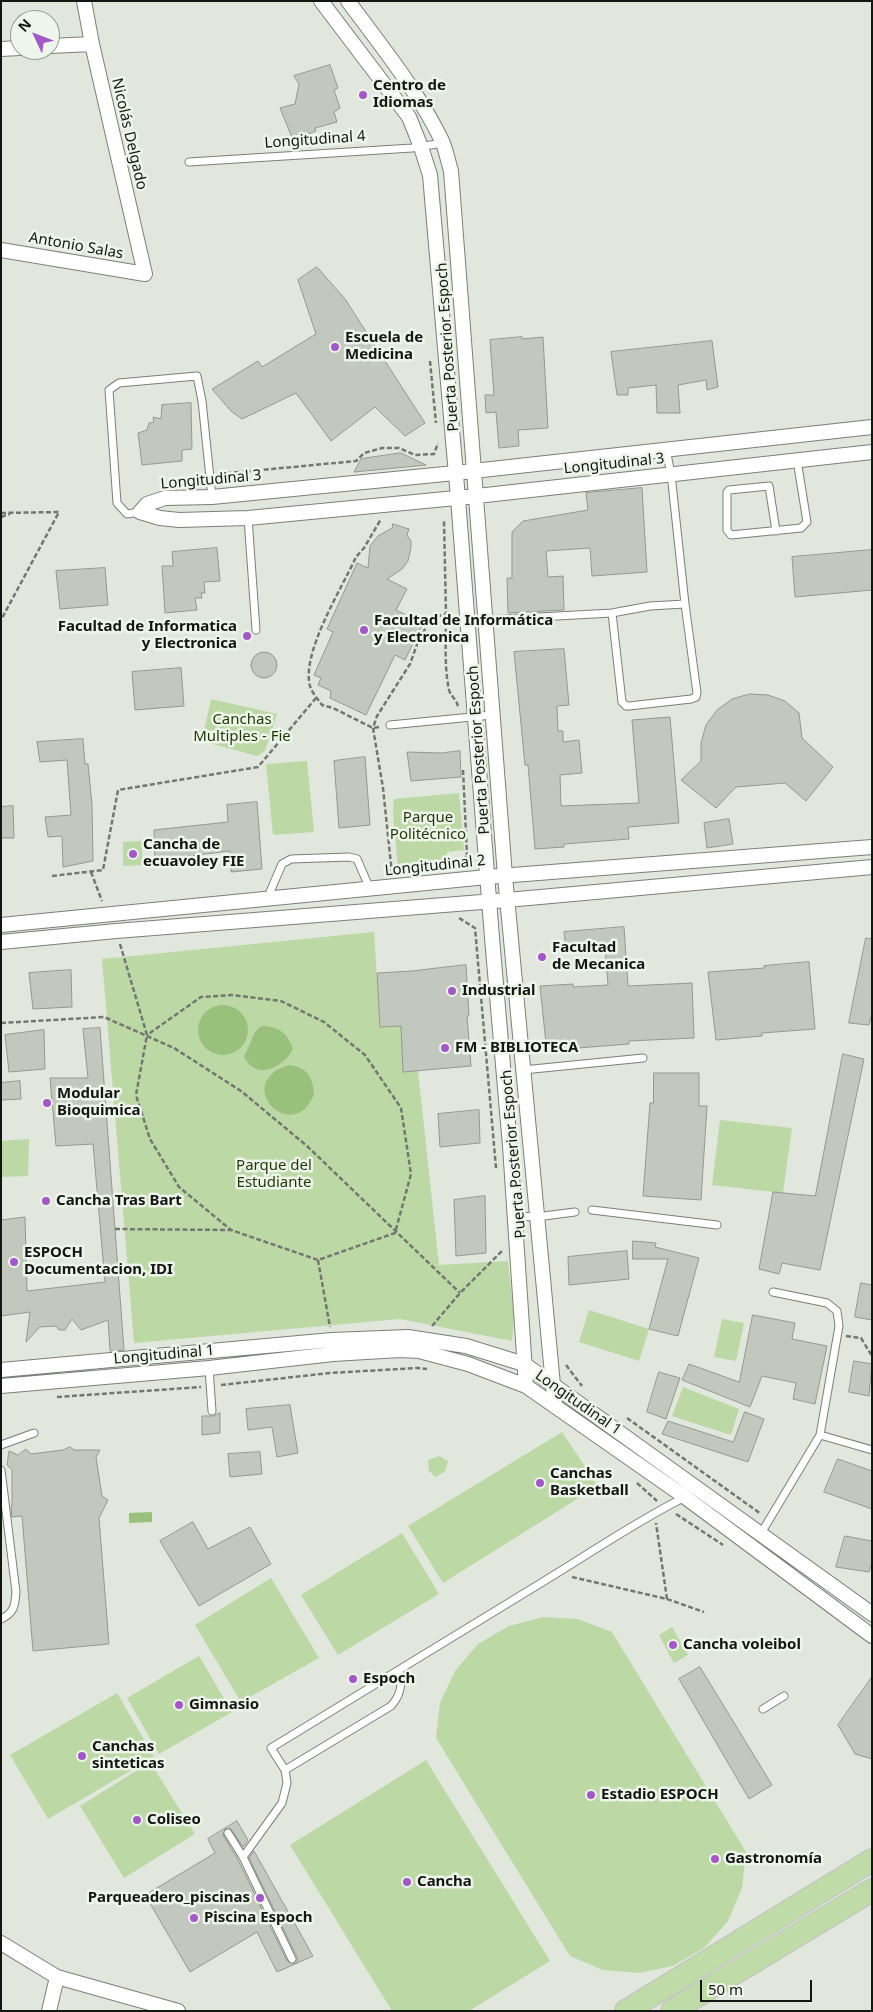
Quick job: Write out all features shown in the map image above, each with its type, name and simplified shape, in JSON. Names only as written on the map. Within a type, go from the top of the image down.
[{"type":"main road","points":[[626,2011],[872,1860]]},
{"type":"main road","points":[[672,2011],[872,1890]]},
{"type":"street","name":"Nicolás Delgado","points":[[84,1],[92,44],[145,274]]},
{"type":"street","name":"Puerta Posterior Espoch","points":[[321,1],[408,117],[421,147],[430,175],[458,498],[526,1386]]},
{"type":"street","name":"Puerta Posterior Espoch","points":[[348,1],[401,74],[443,143],[451,171],[507,900],[555,1406]]},
{"type":"street","points":[[60,46],[92,44]]},
{"type":"street","name":"Antonio Salas","points":[[1,250],[145,274]]},
{"type":"street","name":"Longitudinal 3","points":[[872,427],[455,473],[212,496],[164,498],[148,504],[140,512],[160,518],[179,520],[248,518],[477,496],[872,452]]},
{"type":"street","name":"Longitudinal 2","points":[[1,925],[487,877],[872,846]]},
{"type":"street","points":[[686,861],[688,884]]},
{"type":"street","points":[[1,942],[507,900],[872,867]]},
{"type":"street","points":[[53,920],[56,937]]},
{"type":"street","name":"Longitudinal 1","points":[[1,1370],[332,1340],[408,1337],[466,1346],[525,1365],[872,1614]]},
{"type":"street","name":"Longitudinal 1","points":[[1,1386],[209,1368],[333,1354],[400,1350],[419,1351],[468,1364],[526,1386],[685,1497],[872,1636]]},
{"type":"street","points":[[1,1943],[57,1977],[178,2011]]},
{"type":"street","points":[[49,2011],[57,1977]]},
{"type":"lane","name":"Longitudinal 4","points":[[189,162],[421,147],[443,143]]},
{"type":"lane","points":[[140,512],[127,514],[117,503],[109,390],[119,383],[197,376],[202,400],[212,496]]},
{"type":"lane","points":[[612,613],[622,702],[626,706],[696,697],[697,692],[671,474],[666,449]]},
{"type":"lane","points":[[776,530],[769,486],[729,490],[727,492],[727,530],[731,535],[801,528],[807,522],[797,460]]},
{"type":"lane","points":[[248,518],[256,630]]},
{"type":"lane","points":[[485,620],[612,613],[650,606],[685,604]]},
{"type":"lane","points":[[390,725],[492,715]]},
{"type":"lane","points":[[267,899],[282,864],[291,859],[349,856],[357,859],[370,889]]},
{"type":"lane","points":[[522,1070],[643,1058]]},
{"type":"lane","points":[[592,1210],[717,1225]]},
{"type":"lane","points":[[514,1216],[536,1217],[575,1212]]},
{"type":"lane","points":[[752,1547],[820,1435],[837,1334],[837,1311],[827,1303],[773,1292]]},
{"type":"lane","points":[[209,1368],[212,1411]]},
{"type":"lane","points":[[1,1445],[34,1433]]},
{"type":"lane","points":[[820,1435],[872,1450]]},
{"type":"lane","points":[[1,1470],[16,1592],[15,1607],[9,1616],[1,1618]]},
{"type":"lane","points":[[243,1857],[282,1803],[287,1783],[285,1770],[271,1748],[557,1574],[655,1512],[685,1497]]},
{"type":"lane","points":[[285,1770],[391,1706],[398,1699],[401,1690],[399,1670]]},
{"type":"lane","points":[[763,1709],[784,1696]]},
{"type":"lane","points":[[228,1833],[243,1857],[292,1959]]},
{"type":"path","points":[[430,356],[436,424]]},
{"type":"path","points":[[210,474],[356,461],[364,453],[382,448],[400,448],[415,455],[434,454],[438,443]]},
{"type":"path","points":[[1,515],[14,512],[59,512],[1,620]]},
{"type":"path","points":[[373,516],[382,516],[364,548],[356,557],[311,654],[310,686],[322,705],[333,708],[373,728],[390,725]]},
{"type":"path","points":[[444,516],[447,674],[450,693],[457,700],[460,719]]},
{"type":"path","points":[[397,876],[392,875],[383,788],[373,728],[377,716],[410,664],[419,639],[432,618],[446,614]]},
{"type":"path","points":[[52,876],[103,870],[118,790],[258,767],[316,698]]},
{"type":"path","points":[[454,871],[467,855],[463,767]]},
{"type":"path","points":[[467,855],[486,855]]},
{"type":"path","points":[[91,872],[107,915]]},
{"type":"path","points":[[454,904],[458,917],[475,928],[496,1174]]},
{"type":"path","points":[[116,931],[147,1036],[136,1095],[150,1139],[178,1187],[231,1230]]},
{"type":"path","points":[[147,1036],[201,997],[232,995],[282,1000],[324,1022],[365,1055],[401,1108],[411,1174],[395,1233]]},
{"type":"path","points":[[1,1023],[104,1017],[174,1048],[241,1091],[307,1146],[368,1204],[395,1233],[460,1293]]},
{"type":"path","points":[[115,1229],[231,1230],[318,1260],[395,1233]]},
{"type":"path","points":[[422,1339],[460,1293],[516,1238]]},
{"type":"path","points":[[502,1241],[503,1260]]},
{"type":"path","points":[[318,1260],[332,1340]]},
{"type":"path","points":[[837,1334],[861,1338],[872,1356]]},
{"type":"path","points":[[563,1362],[581,1386],[589,1392]]},
{"type":"path","points":[[51,1398],[210,1386],[330,1373],[417,1368],[434,1370]]},
{"type":"path","points":[[622,1415],[768,1520]]},
{"type":"path","points":[[630,1478],[664,1508],[685,1518],[726,1547]]},
{"type":"path","points":[[655,1512],[667,1599]]},
{"type":"path","points":[[557,1574],[667,1599],[704,1612]]},
{"type":"green space","name":"Canchas Multiples - Fie","points":[[211,699],[277,714],[265,751],[257,756],[209,743],[203,736]]},
{"type":"green space","points":[[307,761],[314,832],[273,835],[266,764]]},
{"type":"green space","name":"Parque Politécnico","points":[[459,793],[464,850],[447,852],[447,870],[399,872],[393,817],[394,799]]},
{"type":"green space","name":"Cancha de ecuavoley FIE","points":[[142,841],[142,865],[123,866],[123,842]]},
{"type":"green space","name":"Parque del Estudiante","points":[[374,932],[380,1027],[413,1025],[439,1265],[508,1261],[514,1318],[512,1341],[400,1319],[134,1343],[102,959]]},
{"type":"green space","points":[[720,1120],[792,1128],[783,1193],[712,1185]]},
{"type":"green space","points":[[29,1139],[28,1176],[1,1177],[1,1141]]},
{"type":"green space","points":[[589,1310],[649,1329],[639,1361],[579,1342]]},
{"type":"green space","points":[[722,1319],[744,1323],[736,1361],[714,1357]]},
{"type":"green space","points":[[683,1387],[739,1409],[731,1435],[672,1416]]},
{"type":"green space","points":[[562,1432],[598,1486],[443,1583],[408,1526]]},
{"type":"green space","points":[[439,1456],[448,1461],[445,1471],[436,1477],[429,1471],[428,1460]]},
{"type":"green space","points":[[402,1533],[439,1594],[338,1655],[301,1595]]},
{"type":"green space","points":[[271,1578],[319,1658],[241,1702],[195,1625]]},
{"type":"green space","name":"Estadio ESPOCH","points":[[543,1617],[578,1619],[612,1632],[746,1852],[742,1888],[728,1921],[704,1948],[673,1966],[638,1973],[603,1970],[570,1956],[436,1738],[440,1703],[455,1671],[478,1644],[509,1626]]},
{"type":"green space","name":"Cancha voleibol","points":[[672,1627],[688,1655],[674,1663],[659,1635]]},
{"type":"green space","name":"Gimnasio","points":[[199,1656],[232,1712],[159,1754],[127,1698]]},
{"type":"green space","name":"Canchas sinteticas","points":[[117,1693],[154,1757],[48,1819],[10,1755]]},
{"type":"green space","name":"Cancha","points":[[426,1760],[550,1961],[469,2011],[392,2011],[290,1845]]},
{"type":"green space","name":"Coliseo","points":[[150,1762],[195,1834],[124,1878],[80,1806]]},
{"type":"shaded area","points":[[218,1005],[228,1005],[241,1012],[248,1025],[248,1035],[241,1048],[228,1055],[218,1055],[209,1051],[202,1044],[198,1035],[198,1025],[202,1016],[209,1009]]},
{"type":"shaded area","points":[[261,1026],[272,1027],[282,1032],[291,1043],[293,1049],[283,1062],[269,1069],[262,1070],[255,1069],[244,1057],[255,1032]]},
{"type":"shaded area","points":[[289,1065],[301,1068],[308,1074],[311,1079],[314,1095],[304,1110],[293,1114],[284,1114],[270,1104],[264,1089],[266,1081],[274,1072]]},
{"type":"shaded area","points":[[152,1512],[152,1522],[129,1523],[129,1513]]},
{"type":"building","points":[[330,65],[338,88],[334,90],[340,108],[334,112],[337,122],[315,128],[316,131],[293,140],[280,108],[295,104],[299,84],[294,76]]},
{"type":"building","name":"Escuela de Medicina","points":[[317,267],[345,299],[425,423],[405,436],[375,407],[331,441],[296,393],[242,419],[231,411],[212,389],[258,361],[262,367],[316,334],[298,280]]},
{"type":"building","points":[[522,337],[522,339],[543,337],[548,428],[518,430],[519,446],[499,448],[496,412],[486,413],[485,395],[494,395],[490,340]]},
{"type":"building","points":[[712,341],[718,387],[707,390],[706,380],[678,385],[680,413],[657,413],[656,385],[628,388],[628,395],[617,395],[611,352]]},
{"type":"building","points":[[191,403],[192,449],[182,450],[182,461],[142,465],[138,433],[147,430],[149,423],[154,422],[153,417],[161,419],[162,405]]},
{"type":"building","points":[[401,453],[426,465],[354,472],[361,459]]},
{"type":"building","points":[[642,488],[647,572],[592,576],[590,548],[546,551],[548,577],[563,576],[564,610],[508,613],[507,578],[512,578],[512,532],[523,521],[588,510],[586,493]]},
{"type":"building","points":[[393,524],[409,529],[407,535],[411,541],[408,561],[402,569],[387,579],[407,589],[396,610],[423,623],[405,660],[395,655],[366,715],[330,698],[331,691],[318,685],[321,678],[314,675],[333,632],[327,629],[357,563],[368,568],[370,546],[378,536],[392,528]]},
{"type":"building","points":[[217,548],[220,581],[204,582],[205,593],[201,593],[202,598],[195,598],[197,610],[165,613],[162,566],[173,566],[172,552]]},
{"type":"building","points":[[872,550],[872,590],[795,597],[792,557]]},
{"type":"building","points":[[105,568],[108,605],[60,609],[56,571]]},
{"type":"building","points":[[564,649],[569,705],[557,706],[558,731],[563,731],[563,742],[579,740],[582,773],[560,775],[561,806],[639,803],[632,720],[670,717],[679,823],[628,827],[629,839],[564,844],[564,847],[535,849],[528,765],[525,765],[514,652]]},
{"type":"building","points":[[264,652],[273,656],[277,665],[273,674],[264,678],[255,674],[251,665],[255,656]]},
{"type":"building","points":[[181,668],[184,706],[135,710],[132,672]]},
{"type":"building","points":[[750,694],[768,695],[785,701],[799,713],[802,738],[833,767],[806,801],[785,783],[736,787],[716,808],[681,780],[701,761],[701,743],[706,725],[717,710],[732,699]]},
{"type":"building","points":[[83,739],[85,764],[88,764],[92,805],[93,861],[63,867],[62,836],[48,837],[45,817],[71,815],[67,760],[40,762],[37,742]]},
{"type":"building","points":[[460,751],[461,777],[411,781],[407,752],[441,753]]},
{"type":"building","points":[[365,757],[370,825],[339,828],[334,761]]},
{"type":"building","points":[[257,802],[262,869],[231,872],[230,851],[155,860],[154,830],[228,822],[227,805]]},
{"type":"building","points":[[13,806],[14,838],[1,838],[1,807]]},
{"type":"building","points":[[729,819],[733,844],[707,848],[704,823]]},
{"type":"building","points":[[624,927],[628,986],[692,983],[694,1038],[629,1041],[629,1044],[578,1048],[578,1051],[547,1053],[540,986],[573,984],[573,987],[608,985],[605,945],[566,948],[564,932]]},
{"type":"building","points":[[866,938],[872,939],[872,1013],[869,1025],[849,1023]]},
{"type":"building","points":[[809,962],[815,1029],[762,1033],[762,1036],[716,1040],[708,972],[765,968],[764,966]]},
{"type":"building","points":[[466,965],[469,1016],[467,1016],[471,1066],[403,1072],[401,1026],[380,1027],[377,973]]},
{"type":"building","points":[[71,970],[72,1007],[33,1009],[29,973]]},
{"type":"building","points":[[100,1028],[124,1350],[110,1351],[108,1320],[81,1330],[72,1319],[65,1330],[59,1330],[56,1326],[40,1327],[26,1342],[30,1312],[1,1316],[1,1220],[25,1217],[27,1291],[105,1282],[93,1144],[56,1146],[50,1078],[88,1078],[83,1029]]},
{"type":"building","points":[[44,1030],[45,1069],[9,1072],[5,1035]]},
{"type":"building","points":[[843,1054],[864,1059],[820,1270],[782,1263],[779,1274],[759,1269],[773,1192],[815,1196]]},
{"type":"building","points":[[654,1073],[699,1073],[699,1106],[707,1106],[701,1200],[643,1196],[650,1103],[653,1103]]},
{"type":"building","points":[[20,1081],[21,1099],[1,1100],[1,1083]]},
{"type":"building","points":[[479,1110],[480,1143],[440,1147],[438,1114]]},
{"type":"building","points":[[485,1196],[486,1253],[456,1256],[454,1200]]},
{"type":"building","points":[[633,1241],[656,1243],[655,1247],[699,1258],[678,1336],[649,1329],[668,1259],[633,1259]]},
{"type":"building","points":[[627,1251],[629,1279],[569,1285],[568,1257]]},
{"type":"building","points":[[861,1283],[872,1285],[872,1320],[855,1317]]},
{"type":"building","points":[[753,1315],[795,1323],[792,1339],[827,1346],[815,1404],[793,1399],[796,1383],[762,1376],[750,1407],[682,1380],[689,1364],[739,1382]]},
{"type":"building","points":[[854,1361],[872,1364],[869,1396],[849,1392]]},
{"type":"building","points":[[659,1372],[680,1378],[666,1419],[647,1412]]},
{"type":"building","points":[[290,1405],[298,1453],[277,1457],[272,1427],[248,1430],[246,1409]]},
{"type":"building","points":[[745,1412],[764,1419],[748,1462],[662,1434],[668,1421],[733,1442]]},
{"type":"building","points":[[220,1413],[220,1433],[202,1435],[202,1416],[213,1416]]},
{"type":"building","points":[[70,1447],[74,1450],[100,1450],[96,1457],[102,1496],[108,1500],[99,1518],[109,1644],[33,1651],[22,1516],[12,1517],[12,1470],[7,1465],[9,1451],[18,1455],[26,1449],[31,1454],[63,1450]]},
{"type":"building","points":[[260,1452],[262,1474],[230,1477],[228,1454]]},
{"type":"building","points":[[838,1459],[872,1471],[872,1509],[824,1492]]},
{"type":"building","points":[[193,1522],[208,1549],[250,1527],[271,1564],[199,1606],[160,1541]]},
{"type":"building","points":[[845,1536],[872,1541],[872,1563],[869,1572],[836,1567]]},
{"type":"building","points":[[700,1667],[772,1785],[749,1799],[679,1679]]},
{"type":"building","points":[[872,1677],[872,1759],[855,1754],[838,1725]]},
{"type":"building","points":[[237,1821],[248,1840],[243,1847],[231,1829],[225,1829],[223,1835],[238,1860],[287,1961],[294,1964],[297,1962],[297,1957],[249,1858],[254,1851],[313,1956],[277,1972],[257,1932],[190,1972],[145,1895],[215,1853],[208,1839]]},
{"type":"place","name":"Centro de Idiomas","points":[[363,95]]},
{"type":"place","name":"Escuela de Medicina","points":[[335,347]]},
{"type":"place","name":"Facultad de Informática y Electronica","points":[[364,630]]},
{"type":"place","name":"Facultad de Informatica y Electronica","points":[[247,636]]},
{"type":"place","name":"Cancha de ecuavoley FIE","points":[[133,854]]},
{"type":"place","name":"Facultad de Mecanica","points":[[542,957]]},
{"type":"place","name":"Industrial","points":[[452,991]]},
{"type":"place","name":"FM - BIBLIOTECA","points":[[445,1048]]},
{"type":"place","name":"Modular Bioquimica","points":[[47,1103]]},
{"type":"place","name":"Cancha Tras Bart","points":[[46,1201]]},
{"type":"place","name":"ESPOCH Documentacion, IDI","points":[[14,1262]]},
{"type":"place","name":"Canchas Basketball","points":[[540,1483]]},
{"type":"place","name":"Cancha voleibol","points":[[673,1645]]},
{"type":"place","name":"Espoch","points":[[353,1679]]},
{"type":"place","name":"Gimnasio","points":[[179,1705]]},
{"type":"place","name":"Canchas sinteticas","points":[[82,1756]]},
{"type":"place","name":"Estadio ESPOCH","points":[[591,1795]]},
{"type":"place","name":"Coliseo","points":[[137,1820]]},
{"type":"place","name":"Gastronomía","points":[[715,1859]]},
{"type":"place","name":"Cancha","points":[[407,1882]]},
{"type":"place","name":"Parqueadero_piscinas","points":[[260,1898]]},
{"type":"place","name":"Piscina Espoch","points":[[194,1918]]}]
